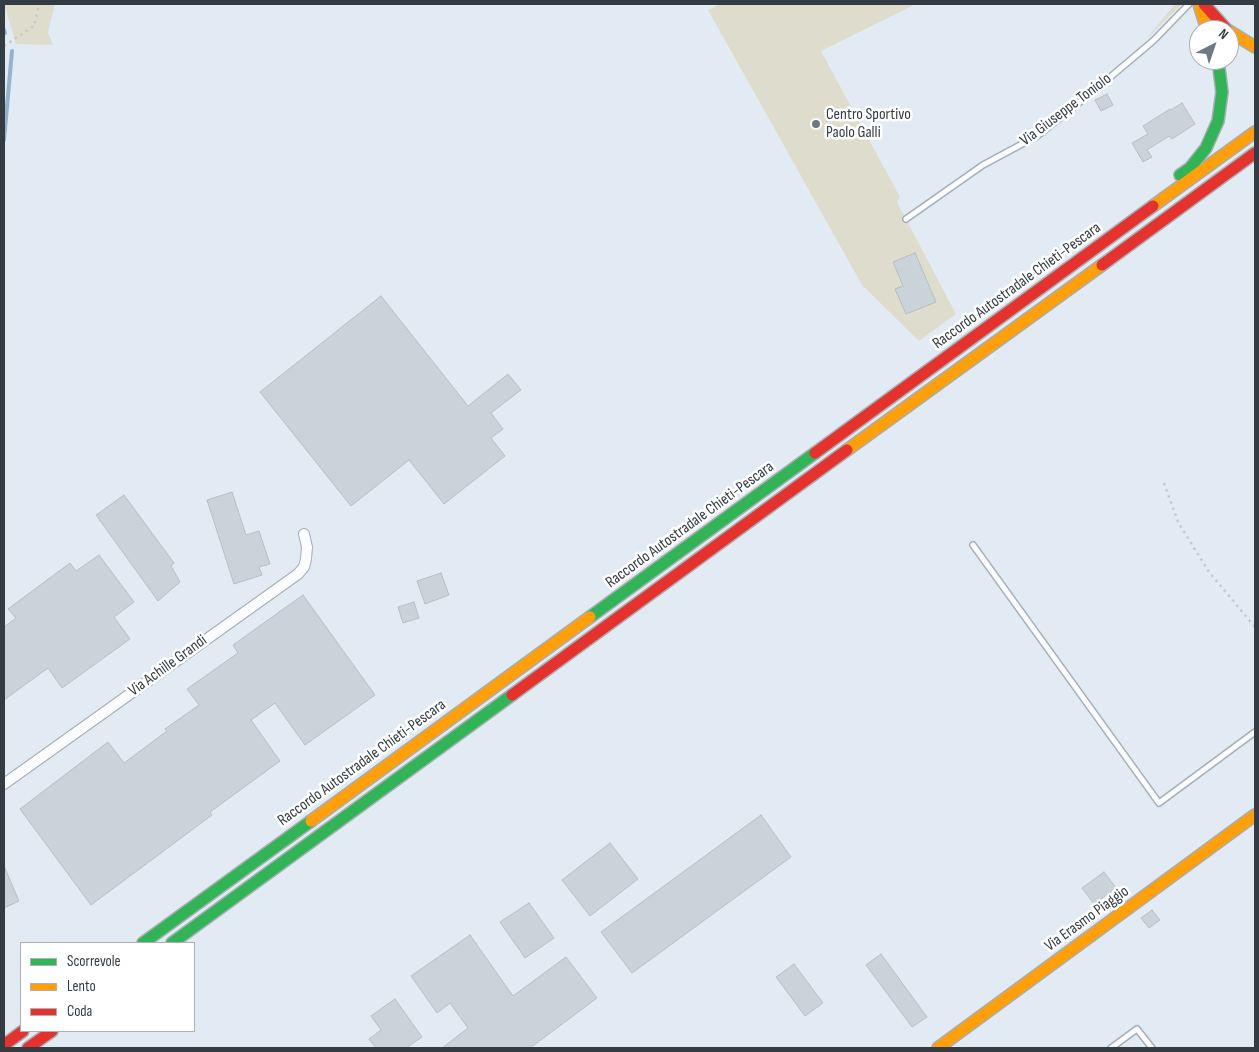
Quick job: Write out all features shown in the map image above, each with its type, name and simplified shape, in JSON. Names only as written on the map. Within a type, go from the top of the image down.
[{"type":"main road","points":[[1199,4],[1204,20]]},
{"type":"main road","points":[[1204,4],[1218,20]]},
{"type":"main road","points":[[1239,38],[1255,47]]},
{"type":"main road","points":[[1117,234],[1126,216],[1190,168],[1206,148],[1214,132],[1220,111],[1222,92],[1219,70]]},
{"type":"main road","name":"Raccordo Autostradale Chieti-Pescara","points":[[144,942],[1255,132]]},
{"type":"main road","name":"Raccordo Autostradale Chieti-Pescara","points":[[173,942],[1255,153]]},
{"type":"main road","name":"Via Erasmo Piaggio","points":[[938,1048],[1255,815]]},
{"type":"main road","points":[[4,1045],[22,1032]]},
{"type":"main road","points":[[28,1048],[51,1032]]},
{"type":"street","name":"Via Achille Grandi","points":[[4,784],[298,574],[304,567],[306,558],[307,547],[304,534]]},
{"type":"lane","name":"Via Giuseppe Toniolo","points":[[906,218],[983,165],[1037,136],[1152,42],[1189,4]]},
{"type":"lane","points":[[973,545],[1159,803],[1255,732]]},
{"type":"lane","points":[[1111,1048],[1137,1029],[1152,1048]]},
{"type":"path","points":[[4,46],[34,26],[39,4]]},
{"type":"path","points":[[1164,483],[1178,522],[1209,572],[1255,627]]},
{"type":"shaded area","points":[[4,4],[55,4],[48,32],[53,45],[16,44]]},
{"type":"shaded area","name":"Centro Sportivo Paolo Galli","points":[[720,4],[916,4],[821,51],[900,197],[897,202],[956,314],[919,341],[862,285],[708,10]]},
{"type":"shaded area","points":[[1175,4],[1182,4],[1146,39]]},
{"type":"building","points":[[1107,94],[1113,105],[1101,111],[1095,100]]},
{"type":"building","points":[[1182,103],[1195,124],[1172,139],[1169,136],[1147,150],[1152,157],[1143,162],[1132,143],[1148,134],[1143,126]]},
{"type":"building","points":[[915,253],[936,302],[906,314],[895,289],[903,286],[893,262]]},
{"type":"building","points":[[381,296],[468,406],[508,374],[521,390],[491,413],[503,429],[491,438],[505,456],[444,504],[409,460],[351,506],[260,392]]},
{"type":"building","points":[[232,492],[246,535],[259,531],[270,564],[259,567],[262,575],[234,584],[207,500]]},
{"type":"building","points":[[124,495],[174,563],[171,566],[180,582],[158,601],[96,515]]},
{"type":"building","points":[[99,555],[134,602],[114,617],[130,639],[62,688],[48,668],[4,700],[4,627],[16,618],[8,609],[70,563],[76,571]]},
{"type":"building","points":[[441,573],[449,595],[425,604],[417,581]]},
{"type":"building","points":[[303,595],[375,695],[305,745],[275,703],[251,720],[280,761],[210,812],[212,815],[91,905],[20,809],[108,742],[124,763],[167,731],[165,729],[199,705],[187,689],[238,653],[233,645]]},
{"type":"building","points":[[414,602],[419,618],[403,623],[398,607]]},
{"type":"building","points":[[761,815],[791,857],[632,973],[601,932]]},
{"type":"building","points":[[610,843],[638,879],[590,916],[562,880]]},
{"type":"building","points":[[4,866],[19,901],[4,908]]},
{"type":"building","points":[[1104,872],[1116,888],[1094,904],[1082,888]]},
{"type":"building","points":[[529,903],[554,938],[525,958],[500,922]]},
{"type":"building","points":[[1152,910],[1160,920],[1149,928],[1141,918]]},
{"type":"building","points":[[470,935],[513,996],[566,957],[597,998],[530,1048],[442,1048],[468,1028],[450,1003],[437,1013],[411,976]]},
{"type":"building","points":[[881,954],[927,1017],[912,1027],[866,965]]},
{"type":"building","points":[[794,964],[823,1003],[805,1016],[776,977]]},
{"type":"building","points":[[395,999],[422,1037],[406,1048],[376,1048],[369,1039],[381,1030],[371,1016]]},
{"type":"waterway","points":[[4,140],[12,51]]},
{"type":"traffic: fast","points":[[1180,175],[1190,168],[1206,148],[1218,121],[1222,92],[1219,70]]},
{"type":"traffic: fast","points":[[590,617],[815,453]]},
{"type":"traffic: fast","points":[[173,942],[512,695]]},
{"type":"traffic: fast","points":[[144,942],[311,821]]},
{"type":"traffic: slow","points":[[1199,4],[1204,20]]},
{"type":"traffic: slow","points":[[1239,37],[1255,47]]},
{"type":"traffic: slow","points":[[1153,206],[1255,132]]},
{"type":"traffic: slow","points":[[847,450],[1102,265]]},
{"type":"traffic: slow","points":[[311,821],[590,617]]},
{"type":"traffic: slow","points":[[938,1048],[1255,815]]},
{"type":"traffic: jam","points":[[1204,4],[1218,20]]},
{"type":"traffic: jam","points":[[1102,265],[1255,153]]},
{"type":"traffic: jam","points":[[815,453],[1153,206]]},
{"type":"traffic: jam","points":[[512,695],[847,450]]},
{"type":"traffic: jam","points":[[4,1045],[22,1032]]},
{"type":"traffic: jam","points":[[28,1048],[51,1032]]},
{"type":"place","name":"Centro Sportivo Paolo Galli","points":[[816,124]]}]
